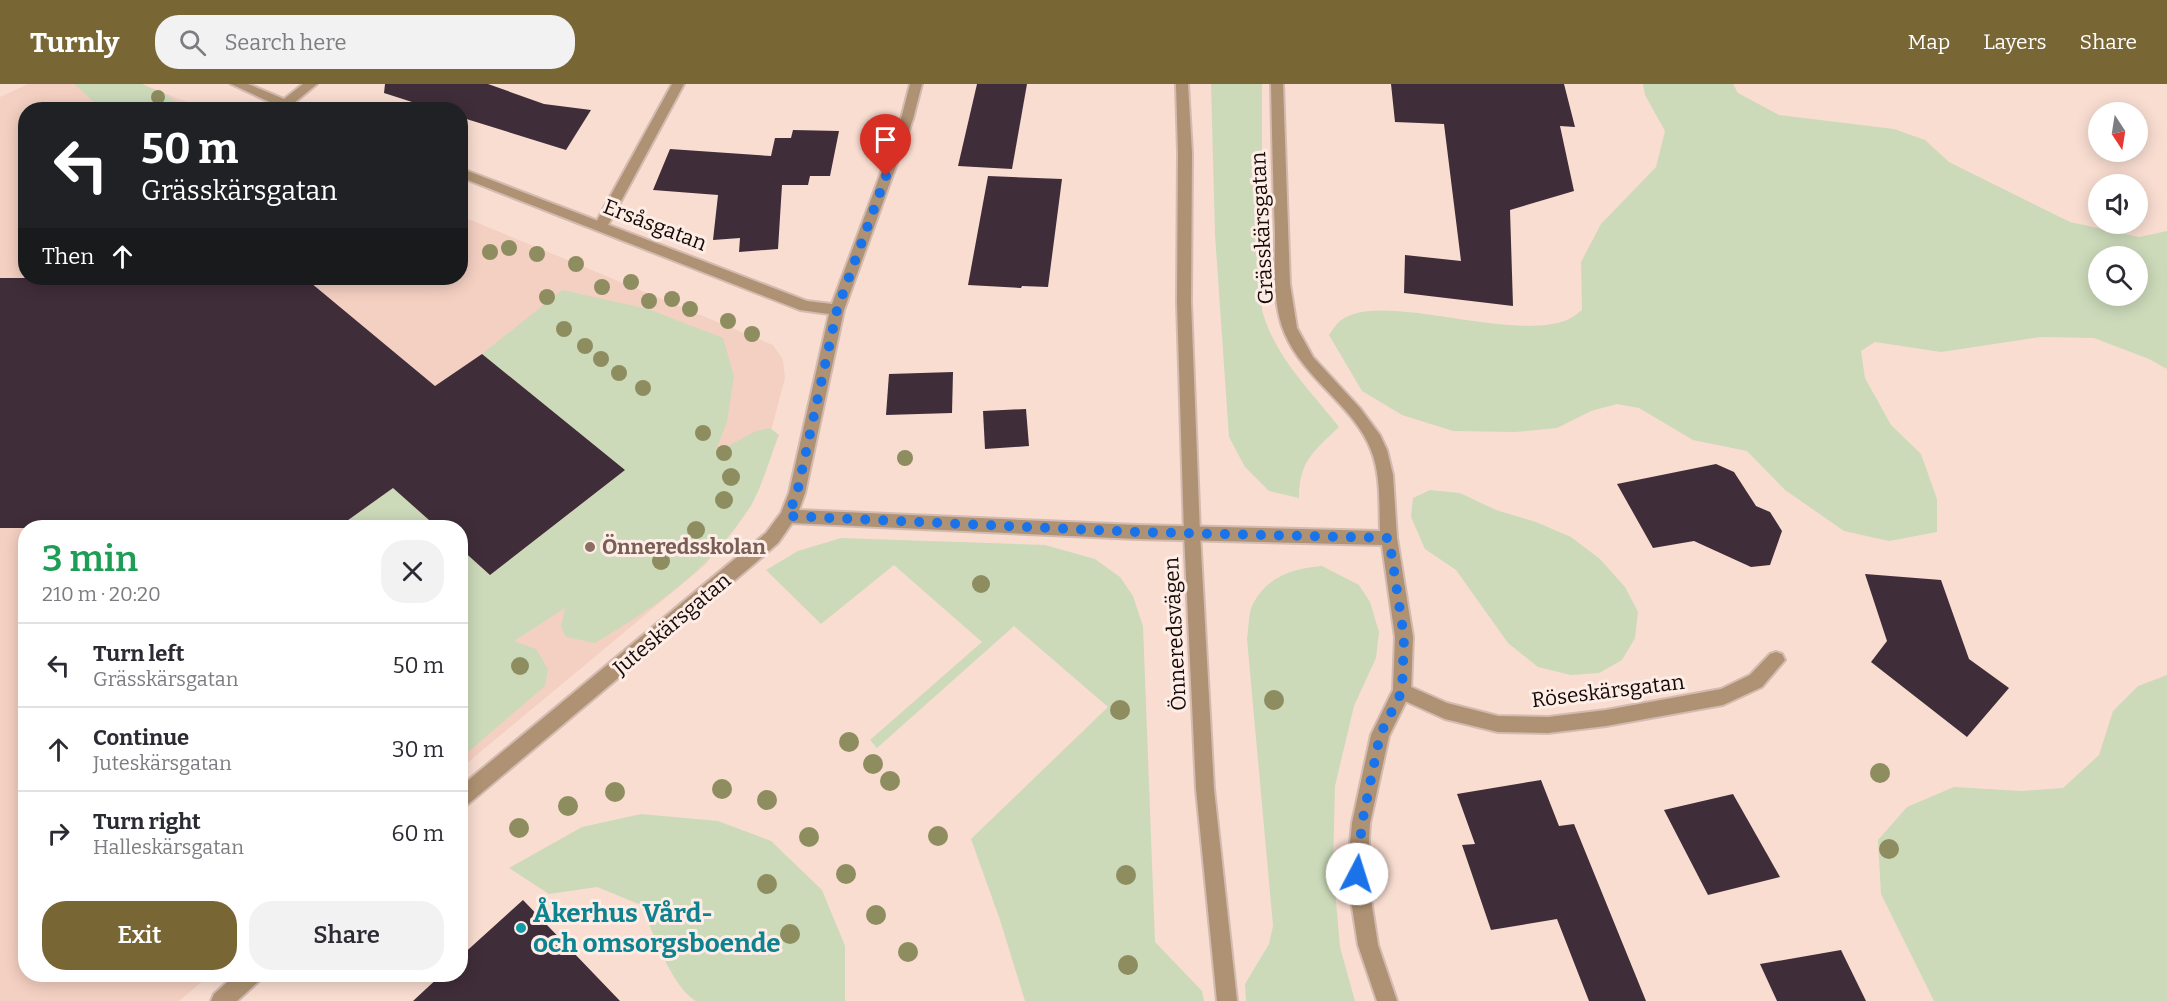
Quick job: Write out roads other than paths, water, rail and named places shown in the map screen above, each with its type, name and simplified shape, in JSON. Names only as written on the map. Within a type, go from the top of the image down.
[{"type":"street","points":[[237,84],[280,102]]},
{"type":"street","points":[[288,102],[311,84]]},
{"type":"street","points":[[601,226],[678,84]]},
{"type":"street","name":"Juteskärsgatan","points":[[468,793],[740,566],[772,538],[788,516],[797,493],[837,310],[907,119],[916,84]]},
{"type":"street","name":"Önneredsvägen","points":[[1182,84],[1185,153],[1184,302],[1192,533],[1205,789],[1227,1001]]},
{"type":"street","name":"Grässkärsgatan","points":[[1277,84],[1283,284],[1287,315],[1293,335],[1313,365],[1361,420],[1375,441],[1385,472],[1389,538]]},
{"type":"street","name":"Ersåsgatan","points":[[468,175],[805,306],[837,310]]},
{"type":"street","points":[[788,516],[1192,533],[1389,538],[1404,637],[1402,691],[1380,735],[1362,823],[1357,874],[1368,945],[1387,1001]]},
{"type":"street","name":"Röseskärsgatan","points":[[1402,691],[1445,711],[1498,724],[1548,724],[1606,718],[1723,697],[1756,681],[1776,660]]},
{"type":"street","points":[[221,1001],[243,982]]},
{"type":"place","name":"Önneredsskolan","points":[[590,547]]},
{"type":"place","name":"Åkerhus Vård- och omsorgsboende","points":[[521,928]]}]
